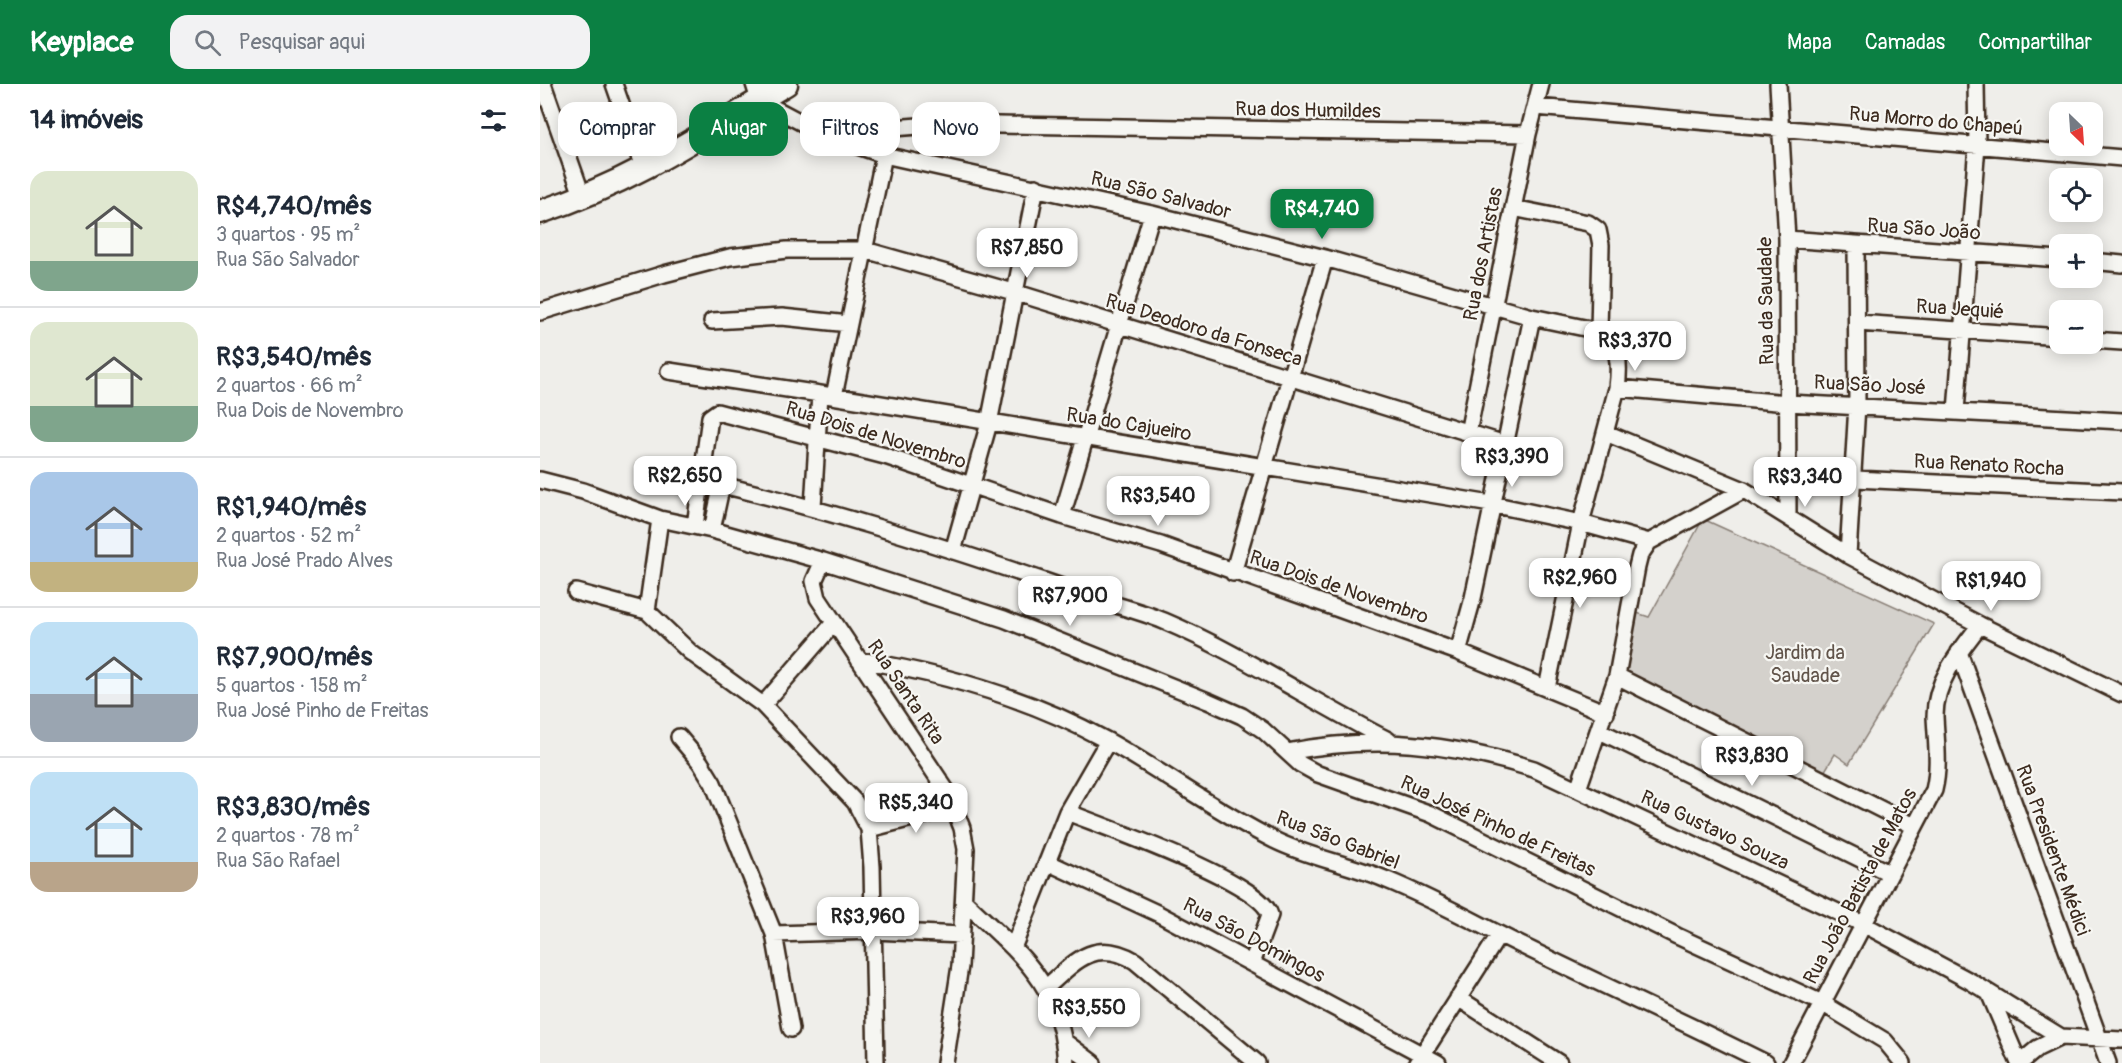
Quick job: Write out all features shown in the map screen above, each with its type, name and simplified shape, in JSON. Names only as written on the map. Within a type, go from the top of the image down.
[{"type":"street","points":[[543,84],[583,198]]},
{"type":"street","points":[[614,84],[644,170]]},
{"type":"street","points":[[540,212],[583,198],[644,170],[711,132],[757,92],[786,84]]},
{"type":"street","name":"Rua dos Artistas","points":[[1468,433],[1527,134],[1541,84]]},
{"type":"street","name":"Rua da Saudade","points":[[1778,84],[1787,239],[1788,517]]},
{"type":"street","points":[[1956,411],[1977,145],[1976,84]]},
{"type":"street","name":"Rua São Salvador","points":[[757,92],[800,117]]},
{"type":"street","name":"Rua Morro do Chapeú","points":[[1536,107],[2122,158]]},
{"type":"street","name":"Rua dos Humildes","points":[[900,127],[944,124],[1527,134]]},
{"type":"street","points":[[813,507],[817,437],[827,395],[849,324],[884,156]]},
{"type":"street","name":"Rua São Salvador","points":[[889,156],[1152,214],[1325,258],[1532,317],[1599,331]]},
{"type":"street","points":[[952,551],[973,486],[989,423],[1017,293],[1036,187]]},
{"type":"street","points":[[1513,208],[1588,223],[1598,230],[1601,245],[1599,331],[1607,337],[1617,352],[1620,365],[1606,433],[1581,523],[1547,688]]},
{"type":"street","points":[[1062,516],[1152,214]]},
{"type":"street","name":"Rua São João","points":[[1787,239],[1856,246],[2049,258]]},
{"type":"street","points":[[1848,555],[1855,479],[1857,405],[1856,246]]},
{"type":"street","name":"Rua Deodoro da Fonseca","points":[[540,312],[664,274],[730,257],[787,250],[865,250],[1017,293],[1505,444]]},
{"type":"street","points":[[1233,573],[1325,258]]},
{"type":"street","points":[[2103,262],[2122,264]]},
{"type":"street","points":[[712,321],[782,317],[849,324]]},
{"type":"street","points":[[1458,652],[1473,598],[1532,317]]},
{"type":"street","name":"Rua Jequié","points":[[1858,323],[2049,336]]},
{"type":"street","points":[[2103,341],[2122,342]]},
{"type":"street","name":"Rua do Cajueiro","points":[[669,371],[1491,504],[1581,523],[1649,542]]},
{"type":"street","name":"Rua São José","points":[[1617,387],[1788,403],[2122,421]]},
{"type":"street","name":"Rua Dois de Novembro","points":[[703,480],[710,417],[717,412],[817,437],[1062,516],[1161,545],[1233,573],[1458,652],[1606,713]]},
{"type":"street","points":[[1606,433],[1744,490],[1848,555],[1980,625],[2122,694]]},
{"type":"street","points":[[652,469],[813,507],[1162,621],[1225,650],[1332,711],[1391,741]]},
{"type":"street","name":"Rua Renato Rocha","points":[[1855,479],[2122,492]]},
{"type":"street","name":"Rua José Pinho de Freitas","points":[[540,480],[584,491],[660,519],[712,530],[823,561],[1004,619],[1208,701],[1242,716],[1300,764],[1318,774],[1431,814],[1677,936],[1822,1003],[1885,1041],[1903,1063]]},
{"type":"street","points":[[695,526],[703,480]]},
{"type":"street","points":[[712,530],[722,484]]},
{"type":"street","points":[[1578,789],[1600,731],[1617,676],[1640,555],[1649,542],[1744,490]]},
{"type":"street","points":[[647,611],[660,519]]},
{"type":"street","name":"Rua Santa Rita","points":[[823,561],[814,588],[834,624],[942,784],[955,807],[966,849],[962,935],[955,1010],[945,1063]]},
{"type":"street","points":[[576,592],[647,611],[690,652],[763,705],[842,785],[855,802],[869,830],[874,931],[876,1063]]},
{"type":"street","points":[[763,705],[834,624]]},
{"type":"street","name":"Rua João Batista de Matos","points":[[1791,1063],[1934,790],[1938,776],[1935,713],[1940,690],[1959,652],[1980,625]]},
{"type":"street","name":"Rua Presidente Médici","points":[[1959,652],[2108,1063]]},
{"type":"street","name":"Rua São Gabriel","points":[[859,660],[904,667],[1011,696],[1064,718],[1108,741],[1276,842],[1310,856],[1386,879],[1766,1063]]},
{"type":"street","points":[[1617,676],[1914,826]]},
{"type":"street","points":[[1600,731],[1889,873]]},
{"type":"street","points":[[679,737],[700,762],[713,783],[774,934],[791,1029]]},
{"type":"street","points":[[1013,948],[1067,812],[1108,741]]},
{"type":"street","name":"Rua Gustavo Souza","points":[[1287,752],[1344,743],[1391,741],[1488,755],[1534,769],[1863,924],[1970,981],[1989,995],[2061,1037],[2122,1040]]},
{"type":"street","points":[[869,830],[955,807]]},
{"type":"street","points":[[1067,812],[1209,869],[1259,898],[1270,915],[1252,963]]},
{"type":"street","name":"Rua São Domingos","points":[[1047,862],[1157,913],[1252,963],[1420,1058],[1438,1063]]},
{"type":"street","points":[[964,902],[1013,948],[1047,987],[1056,1008],[1065,1042],[1066,1063]]},
{"type":"street","points":[[774,934],[874,931],[962,935]]},
{"type":"street","points":[[1420,1058],[1499,935]]},
{"type":"street","points":[[1047,987],[1084,956],[1104,950],[1119,951],[1162,983],[1257,1063]]},
{"type":"street","points":[[1989,995],[2020,1063],[2038,1048],[2061,1037]]},
{"type":"street","points":[[1458,998],[1559,1063]]},
{"type":"street","points":[[1065,1042],[1093,1063]]},
{"type":"green space","name":"Jardim da Saudade","points":[[1703,519],[1934,624],[1849,764],[1835,754],[1823,774],[1625,674],[1634,612],[1649,617]]}]
